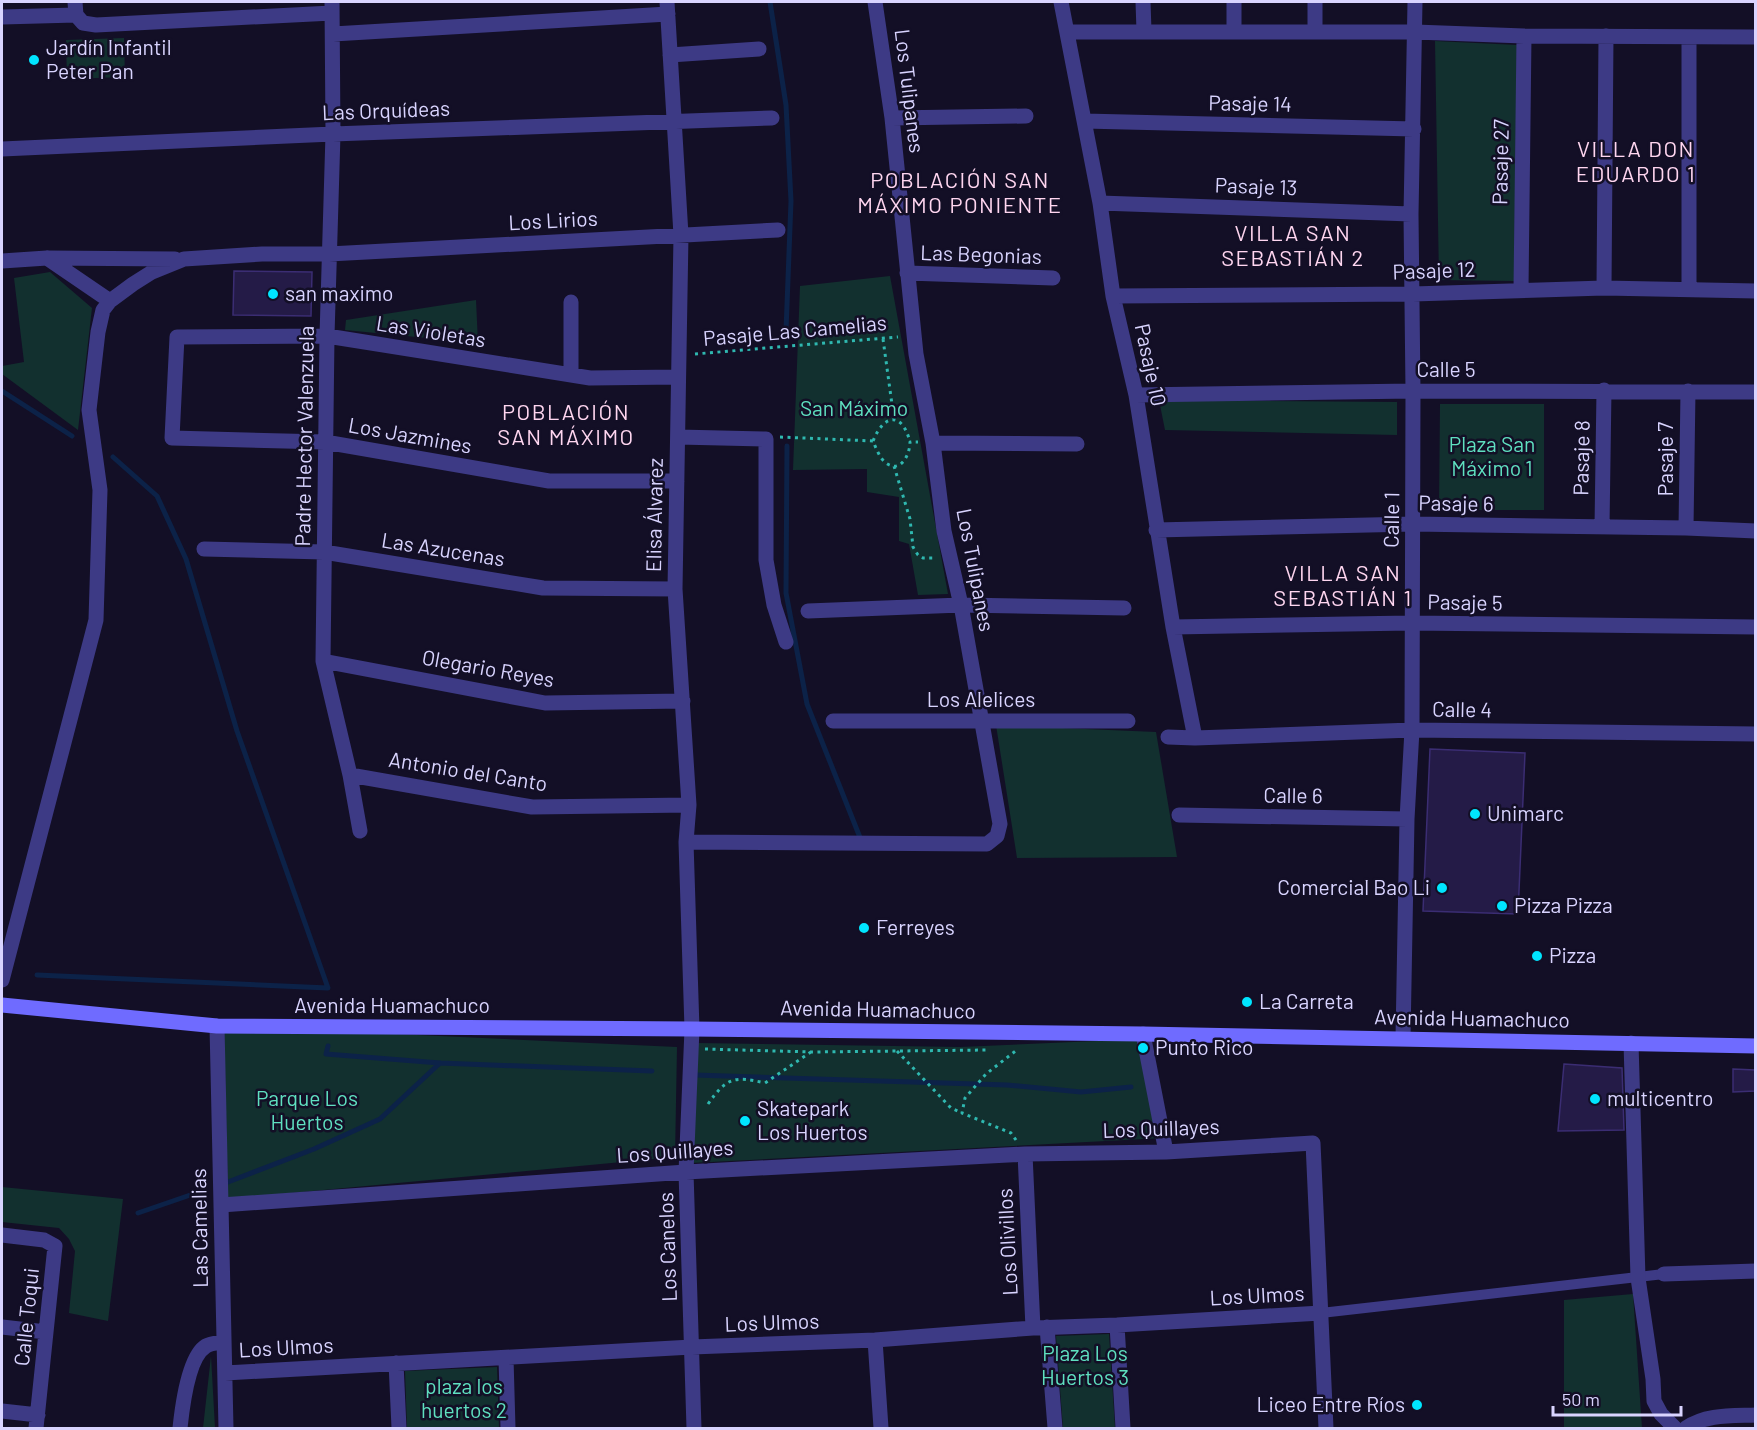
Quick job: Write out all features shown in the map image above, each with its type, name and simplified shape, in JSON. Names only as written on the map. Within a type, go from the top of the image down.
[{"type":"main road","name":"Avenida Huamachuco","points":[[2,1005],[217,1026],[1143,1034],[1755,1046]]},
{"type":"street","name":"Los Tulipanes","points":[[686,842],[987,844],[997,836],[1000,824],[961,605],[944,531],[933,443],[916,354],[892,118],[875,2]]},
{"type":"street","name":"Pasaje 10","points":[[1061,2],[1100,203],[1113,296],[1136,395],[1156,530],[1195,738]]},
{"type":"street","points":[[1143,2],[1144,31]]},
{"type":"street","points":[[1234,2],[1234,32]]},
{"type":"street","points":[[1315,2],[1315,32]]},
{"type":"street","name":"Calle 1","points":[[1403,1038],[1407,819],[1412,730],[1413,294],[1411,214],[1415,2]]},
{"type":"street","points":[[2,17],[78,13],[96,25],[332,7]]},
{"type":"street","name":"Padre Hector Valenzuela","points":[[332,7],[333,134],[327,336],[323,661],[350,775],[360,831]]},
{"type":"street","points":[[333,34],[667,8]]},
{"type":"street","name":"Elisa Álvarez","points":[[667,8],[681,235],[675,589],[689,805],[686,842],[692,1029]]},
{"type":"street","points":[[1068,32],[1414,32],[1524,36],[1755,37]]},
{"type":"street","name":"Pasaje 27","points":[[1521,289],[1524,36]]},
{"type":"street","points":[[1604,288],[1606,36]]},
{"type":"street","points":[[1689,37],[1689,290]]},
{"type":"street","points":[[670,55],[759,49]]},
{"type":"street","points":[[892,118],[1026,116]]},
{"type":"street","name":"Las Orquídeas","points":[[2,149],[772,118]]},
{"type":"street","name":"Pasaje 14","points":[[1084,121],[1414,129]]},
{"type":"street","name":"Pasaje 13","points":[[1100,203],[1411,214]]},
{"type":"street","name":"Los Lirios","points":[[184,259],[262,254],[329,254],[778,230]]},
{"type":"street","points":[[2,261],[46,258],[184,259]]},
{"type":"street","points":[[46,258],[110,302]]},
{"type":"street","points":[[2,980],[96,620],[100,490],[89,410],[98,332],[103,310],[110,302],[152,272],[184,259]]},
{"type":"street","name":"Las Begonias","points":[[907,273],[1053,278]]},
{"type":"street","name":"Pasaje 12","points":[[1113,296],[1413,294],[1604,288],[1755,291]]},
{"type":"street","points":[[571,302],[571,375]]},
{"type":"street","name":"Las Violetas","points":[[172,438],[177,337],[327,336],[590,378],[678,377]]},
{"type":"street","name":"Calle 5","points":[[1136,395],[1604,390],[1755,392]]},
{"type":"street","name":"Pasaje 8","points":[[1602,527],[1604,390]]},
{"type":"street","name":"Pasaje 7","points":[[1686,528],[1688,391]]},
{"type":"street","points":[[678,436],[766,439],[766,560],[774,605],[786,642]]},
{"type":"street","name":"Los Jazmines","points":[[172,438],[326,442],[549,481],[677,481]]},
{"type":"street","points":[[933,443],[1077,444]]},
{"type":"street","name":"Pasaje 6","points":[[1156,530],[1413,524],[1755,531]]},
{"type":"street","name":"Las Azucenas","points":[[204,549],[324,552],[543,588],[675,589]]},
{"type":"street","points":[[808,611],[961,605],[1124,608]]},
{"type":"street","name":"Pasaje 5","points":[[1173,627],[1411,623],[1755,627]]},
{"type":"street","name":"Olegario Reyes","points":[[323,661],[544,703],[682,701]]},
{"type":"street","name":"Los Alelices","points":[[833,721],[1128,722]]},
{"type":"street","name":"Calle 4","points":[[1168,737],[1412,730],[1755,734]]},
{"type":"street","name":"Antonio del Canto","points":[[350,775],[532,807],[689,805]]},
{"type":"street","name":"Calle 6","points":[[1179,815],[1407,819]]},
{"type":"street","name":"Las Camelias","points":[[217,1026],[226,1428]]},
{"type":"street","name":"Los Canelos","points":[[692,1029],[686,1172],[694,1428]]},
{"type":"street","points":[[1143,1034],[1166,1152]]},
{"type":"street","points":[[1631,1043],[1638,1278],[1653,1379],[1654,1401],[1661,1414],[1675,1428]]},
{"type":"street","name":"Los Quillayes","points":[[221,1205],[686,1172],[1025,1154],[1166,1152],[1313,1143],[1321,1313]]},
{"type":"street","name":"Los Olivillos","points":[[1025,1154],[1040,1328],[1055,1428]]},
{"type":"street","name":"Calle Toqui","points":[[2,1235],[44,1240],[55,1246],[37,1422]]},
{"type":"street","points":[[1664,1274],[1755,1271]]},
{"type":"street","points":[[1321,1313],[1326,1428]]},
{"type":"street","name":"Los Ulmos","points":[[225,1373],[692,1347],[874,1340],[1040,1328],[1321,1313]]},
{"type":"street","points":[[1117,1325],[1123,1428]]},
{"type":"street","points":[[2,1327],[46,1332]]},
{"type":"street","points":[[874,1340],[881,1428]]},
{"type":"street","points":[[180,1428],[188,1380],[200,1351],[207,1345],[224,1342]]},
{"type":"street","points":[[506,1358],[508,1428]]},
{"type":"street","points":[[396,1363],[399,1428]]},
{"type":"street","points":[[2,1411],[37,1422]]},
{"type":"street","points":[[1687,1428],[1707,1418],[1755,1415]]},
{"type":"lane","points":[[1321,1313],[1664,1274]]},
{"type":"path","name":"Pasaje Las Camelias","points":[[679,355],[915,335]]},
{"type":"path","points":[[883,339],[894,419]]},
{"type":"path","points":[[894,419],[901,422],[910,442],[905,461],[894,466],[887,464],[873,441],[878,429],[886,421],[894,419]]},
{"type":"path","points":[[766,439],[782,437],[873,441]]},
{"type":"path","points":[[910,442],[933,443]]},
{"type":"path","points":[[894,466],[910,519],[913,547],[923,558],[950,559]]},
{"type":"path","points":[[705,1059],[705,1049],[812,1052],[996,1050]]},
{"type":"path","points":[[962,1113],[965,1098],[986,1074],[1018,1049],[1007,1050]]},
{"type":"path","points":[[708,1104],[721,1086],[742,1078],[765,1083],[812,1052]]},
{"type":"path","points":[[897,1052],[951,1108],[1011,1133],[1025,1154]]},
{"type":"green space","points":[[124,38],[125,77],[67,79],[66,40]]},
{"type":"green space","points":[[1435,41],[1517,45],[1514,281],[1439,280]]},
{"type":"green space","points":[[50,272],[92,308],[78,430],[2,374],[2,366],[24,362],[14,278]]},
{"type":"green space","name":"San Máximo","points":[[890,276],[948,594],[918,595],[909,544],[899,541],[899,497],[867,492],[867,469],[793,470],[800,286]]},
{"type":"green space","points":[[476,300],[478,343],[345,330],[346,320]]},
{"type":"green space","points":[[1159,400],[1397,402],[1397,435],[1165,430]]},
{"type":"green space","name":"Plaza San Máximo 1","points":[[1440,404],[1544,404],[1544,510],[1439,510]]},
{"type":"green space","points":[[996,725],[1156,732],[1177,857],[1017,858]]},
{"type":"green space","name":"Parque Los Huertos","points":[[224,1026],[677,1047],[675,1157],[228,1199]]},
{"type":"green space","points":[[1142,1039],[1163,1138],[691,1163],[697,1043],[960,1047]]},
{"type":"green space","points":[[2,1187],[123,1199],[108,1321],[69,1313],[75,1251],[69,1239],[59,1228],[2,1222]]},
{"type":"green space","points":[[1633,1294],[1642,1428],[1564,1428],[1564,1300]]},
{"type":"green space","name":"Plaza Los Huertos 3","points":[[1109,1334],[1115,1428],[1063,1428],[1056,1336]]},
{"type":"green space","points":[[211,1356],[215,1428],[203,1428]]},
{"type":"green space","name":"plaza los huertos 2","points":[[497,1367],[499,1428],[407,1428],[405,1371]]},
{"type":"building","name":"san maximo","points":[[234,271],[312,272],[311,316],[233,315]]},
{"type":"building","name":"Unimarc","points":[[1430,749],[1525,753],[1518,914],[1423,911]]},
{"type":"building","name":"multicentro","points":[[1564,1064],[1622,1068],[1624,1130],[1558,1131]]},
{"type":"building","points":[[1733,1069],[1755,1070],[1755,1091],[1733,1092]]},
{"type":"waterway","points":[[770,2],[786,105],[791,201],[786,331]]},
{"type":"waterway","points":[[2,391],[72,436]]},
{"type":"waterway","points":[[787,446],[786,593],[807,704],[861,840]]},
{"type":"waterway","points":[[37,975],[328,988],[237,731],[186,559],[157,496],[113,457]]},
{"type":"waterway","points":[[328,1046],[326,1054],[440,1063],[652,1071]]},
{"type":"waterway","points":[[228,1182],[314,1149],[380,1119],[440,1063]]},
{"type":"waterway","points":[[695,1075],[1007,1085],[1081,1092],[1131,1087]]},
{"type":"waterway","points":[[138,1213],[199,1192]]},
{"type":"place","name":"Jardín Infantil Peter Pan","points":[[34,60]]},
{"type":"place","name":"san maximo","points":[[273,294]]},
{"type":"place","name":"Unimarc","points":[[1475,814]]},
{"type":"place","name":"Comercial Bao Li","points":[[1442,888]]},
{"type":"place","name":"Pizza Pizza","points":[[1502,906]]},
{"type":"place","name":"Ferreyes","points":[[864,928]]},
{"type":"place","name":"Pizza","points":[[1537,956]]},
{"type":"place","name":"La Carreta","points":[[1247,1002]]},
{"type":"place","name":"Punto Rico","points":[[1143,1048]]},
{"type":"place","name":"multicentro","points":[[1595,1099]]},
{"type":"place","name":"Skatepark Los Huertos","points":[[745,1121]]},
{"type":"place","name":"Liceo Entre Ríos","points":[[1417,1405]]},
{"type":"district","name":"VILLA DON EDUARDO 1","points":[[1636,162]]},
{"type":"district","name":"POBLACIÓN SAN MÁXIMO PONIENTE","points":[[960,192]]},
{"type":"district","name":"VILLA SAN SEBASTIÁN 2","points":[[1293,246]]},
{"type":"district","name":"POBLACIÓN SAN MÁXIMO","points":[[566,425]]},
{"type":"district","name":"VILLA SAN SEBASTIÁN 1","points":[[1343,586]]}]
